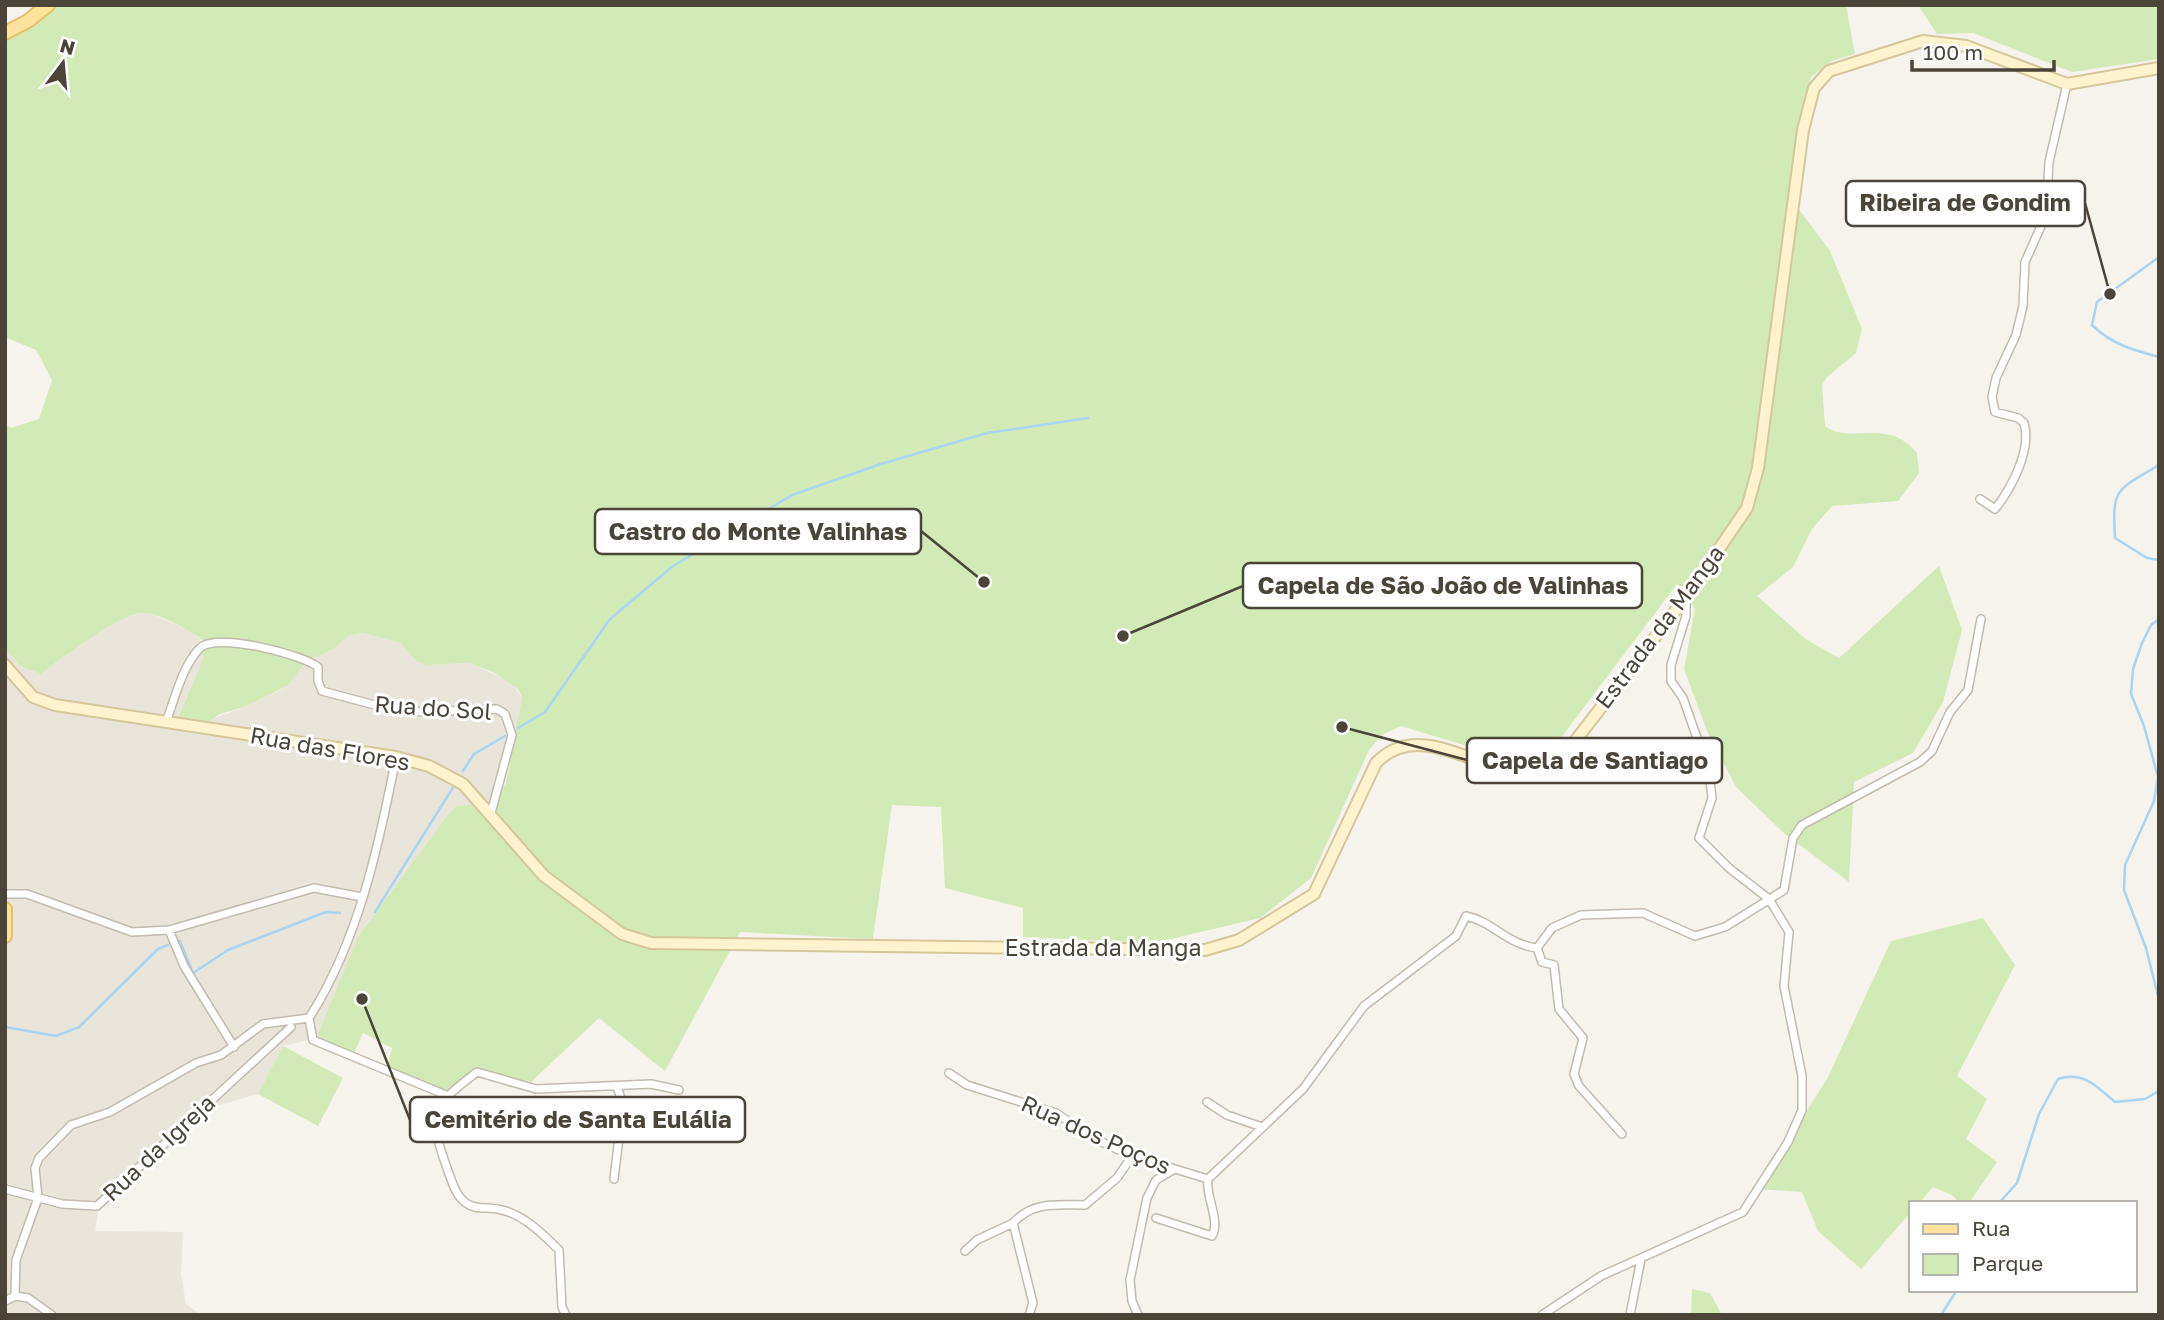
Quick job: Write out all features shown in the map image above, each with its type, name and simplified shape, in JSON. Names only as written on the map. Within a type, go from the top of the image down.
[{"type":"main road","points":[[5,33],[48,5]]},
{"type":"main road","points":[[5,909],[5,936]]},
{"type":"street","name":"Estrada da Manga","points":[[774,945],[1205,950],[1238,940],[1314,894],[1376,763],[1387,751],[1425,744],[1514,772],[1537,772],[1559,762],[1686,597],[1747,508],[1758,468],[1803,130],[1814,88],[1829,71],[1923,41],[1966,46],[2067,84]]},
{"type":"street","points":[[1980,499],[1995,509],[2015,482],[2026,443],[2024,423],[2018,418],[1995,412],[1992,397],[1996,378],[2020,322],[2025,294],[2025,262],[2046,215],[2049,162],[2067,84],[2159,68]]},
{"type":"street","points":[[1542,1315],[1601,1276],[1744,1212],[1788,1142],[1802,1110],[1802,1076],[1784,986],[1789,932],[1769,899],[1729,868],[1699,838],[1712,798],[1709,772],[1683,698],[1671,681],[1671,665],[1686,616],[1686,597]]},
{"type":"street","points":[[1537,948],[1552,928],[1581,915],[1643,913],[1695,936],[1726,927],[1784,890],[1793,838],[1802,825],[1920,762],[1932,751],[1950,712],[1968,690],[1981,619]]},
{"type":"street","name":"Rua do Sol","points":[[166,722],[188,667],[199,649],[213,641],[264,648],[311,661],[318,667],[318,681],[322,691],[363,703],[422,712],[497,709],[505,714],[512,735],[491,813]]},
{"type":"street","name":"Rua das Flores","points":[[5,665],[22,688],[44,702],[396,757],[429,766],[463,785],[491,813],[544,876],[622,934],[650,943],[774,945]]},
{"type":"street","points":[[396,757],[362,897],[331,983],[309,1018],[313,1040],[446,1095]]},
{"type":"street","points":[[5,894],[27,894],[132,932],[169,930],[314,888],[362,897]]},
{"type":"street","points":[[1156,1218],[1212,1236],[1215,1227],[1206,1192],[1208,1179],[1303,1089],[1364,1006],[1456,936],[1466,916],[1480,919],[1517,946],[1537,948]]},
{"type":"street","points":[[169,930],[195,986],[234,1047]]},
{"type":"street","points":[[1537,948],[1542,962],[1554,965],[1559,1009],[1583,1038],[1574,1074],[1579,1086],[1622,1134]]},
{"type":"street","points":[[15,1296],[16,1260],[38,1198],[36,1168],[39,1158],[71,1125],[110,1112],[197,1063],[222,1055],[263,1024],[309,1018]]},
{"type":"street","name":"Rua da Igreja","points":[[5,1189],[87,1208],[109,1198],[290,1027]]},
{"type":"street","points":[[566,1315],[562,1307],[559,1250],[537,1228],[500,1209],[479,1208],[466,1203],[456,1192],[435,1132],[437,1111],[446,1095],[477,1072],[536,1089],[576,1085],[617,1087],[651,1084],[680,1090]]},
{"type":"street","name":"Rua dos Poços","points":[[949,1073],[967,1085],[1056,1113],[1091,1137],[1132,1156],[1208,1179]]},
{"type":"street","points":[[614,1179],[623,1104],[617,1087]]},
{"type":"street","points":[[1207,1102],[1227,1115],[1262,1127]]},
{"type":"street","points":[[965,1251],[977,1240],[1013,1223],[1024,1211],[1044,1204],[1085,1205],[1117,1178],[1132,1156]]},
{"type":"street","points":[[1138,1315],[1132,1301],[1130,1280],[1147,1198],[1156,1180],[1173,1170]]},
{"type":"street","points":[[1013,1223],[1033,1303],[1029,1315]]},
{"type":"street","points":[[1630,1315],[1641,1259]]},
{"type":"street","points":[[5,1301],[15,1296],[28,1298],[52,1315]]},
{"type":"shaded area","points":[[147,612],[191,631],[205,644],[203,659],[177,719],[207,721],[247,706],[283,689],[306,662],[333,649],[348,636],[363,633],[401,643],[417,662],[427,665],[469,663],[511,682],[522,698],[515,741],[501,792],[488,802],[456,806],[449,813],[358,937],[316,1038],[283,1046],[258,1094],[216,1106],[98,1212],[95,1231],[183,1232],[181,1274],[186,1304],[201,1315],[5,1315],[5,648],[20,666],[41,674],[83,642],[124,618]]},
{"type":"green space","points":[[55,5],[1846,5],[1855,54],[1832,61],[1811,77],[1797,140],[1795,204],[1830,251],[1862,329],[1856,353],[1827,377],[1822,385],[1825,426],[1846,433],[1894,436],[1906,442],[1917,453],[1919,473],[1898,501],[1832,506],[1812,529],[1793,567],[1757,596],[1807,640],[1839,658],[1939,566],[1962,630],[1943,702],[1913,753],[1854,782],[1849,882],[1785,834],[1736,787],[1707,731],[1684,669],[1695,609],[1677,584],[1551,751],[1490,753],[1401,726],[1382,735],[1369,750],[1311,878],[1260,918],[1154,943],[1023,937],[1023,908],[945,888],[941,807],[892,805],[873,939],[740,932],[665,1071],[599,1018],[531,1082],[477,1069],[447,1092],[387,1067],[392,1048],[363,1033],[354,1053],[316,1038],[358,937],[449,813],[456,806],[488,802],[497,796],[506,783],[522,698],[518,689],[493,672],[469,663],[427,665],[417,662],[401,643],[363,633],[348,636],[333,649],[306,662],[287,686],[247,706],[220,714],[203,725],[177,720],[203,659],[203,640],[166,619],[144,613],[121,620],[41,674],[20,666],[5,648],[5,424],[11,428],[39,419],[52,380],[36,350],[5,337],[5,41],[24,32]]},
{"type":"green space","points":[[1918,5],[2159,5],[2159,59],[2072,72],[1973,33],[1937,34]]},
{"type":"green space","points":[[1983,918],[2015,965],[1957,1076],[1987,1099],[1966,1139],[1997,1162],[1970,1201],[1958,1201],[1952,1195],[1933,1187],[1921,1201],[1909,1201],[1909,1214],[1861,1269],[1818,1231],[1802,1192],[1758,1189],[1828,1077],[1891,941]]},
{"type":"green space","points":[[283,1046],[343,1078],[318,1126],[258,1094]]},
{"type":"green space","points":[[1692,1289],[1710,1293],[1722,1315],[1691,1315]]},
{"type":"waterway","points":[[2159,257],[2097,302],[2092,325],[2115,342],[2159,357]]},
{"type":"waterway","points":[[518,728],[545,712],[610,619],[673,566],[792,495],[881,464],[987,433],[1088,418]]},
{"type":"waterway","points":[[2159,465],[2120,492],[2116,499],[2114,521],[2115,538],[2147,558],[2159,560]]},
{"type":"waterway","points":[[2159,619],[2151,625],[2133,669],[2131,694],[2144,726],[2158,777],[2154,801],[2125,865],[2124,890],[2146,948],[2159,1000]]},
{"type":"waterway","points":[[463,771],[474,754],[505,736]]},
{"type":"waterway","points":[[375,912],[454,786]]},
{"type":"waterway","points":[[180,941],[193,973],[228,950],[326,912],[340,913]]},
{"type":"waterway","points":[[5,1027],[56,1036],[79,1027],[158,949],[168,945]]},
{"type":"waterway","points":[[2001,1201],[2017,1183],[2039,1114],[2058,1079],[2075,1077],[2089,1081],[2115,1102],[2145,1099],[2159,1091]]},
{"type":"waterway","points":[[1941,1315],[1956,1292]]},
{"type":"place","name":"Ribeira de Gondim","points":[[2110,294]]},
{"type":"place","name":"Castro do Monte Valinhas","points":[[984,582]]},
{"type":"place","name":"Capela de São João de Valinhas","points":[[1123,636]]},
{"type":"place","name":"Capela de Santiago","points":[[1342,727]]},
{"type":"place","name":"Cemitério de Santa Eulália","points":[[362,999]]}]
